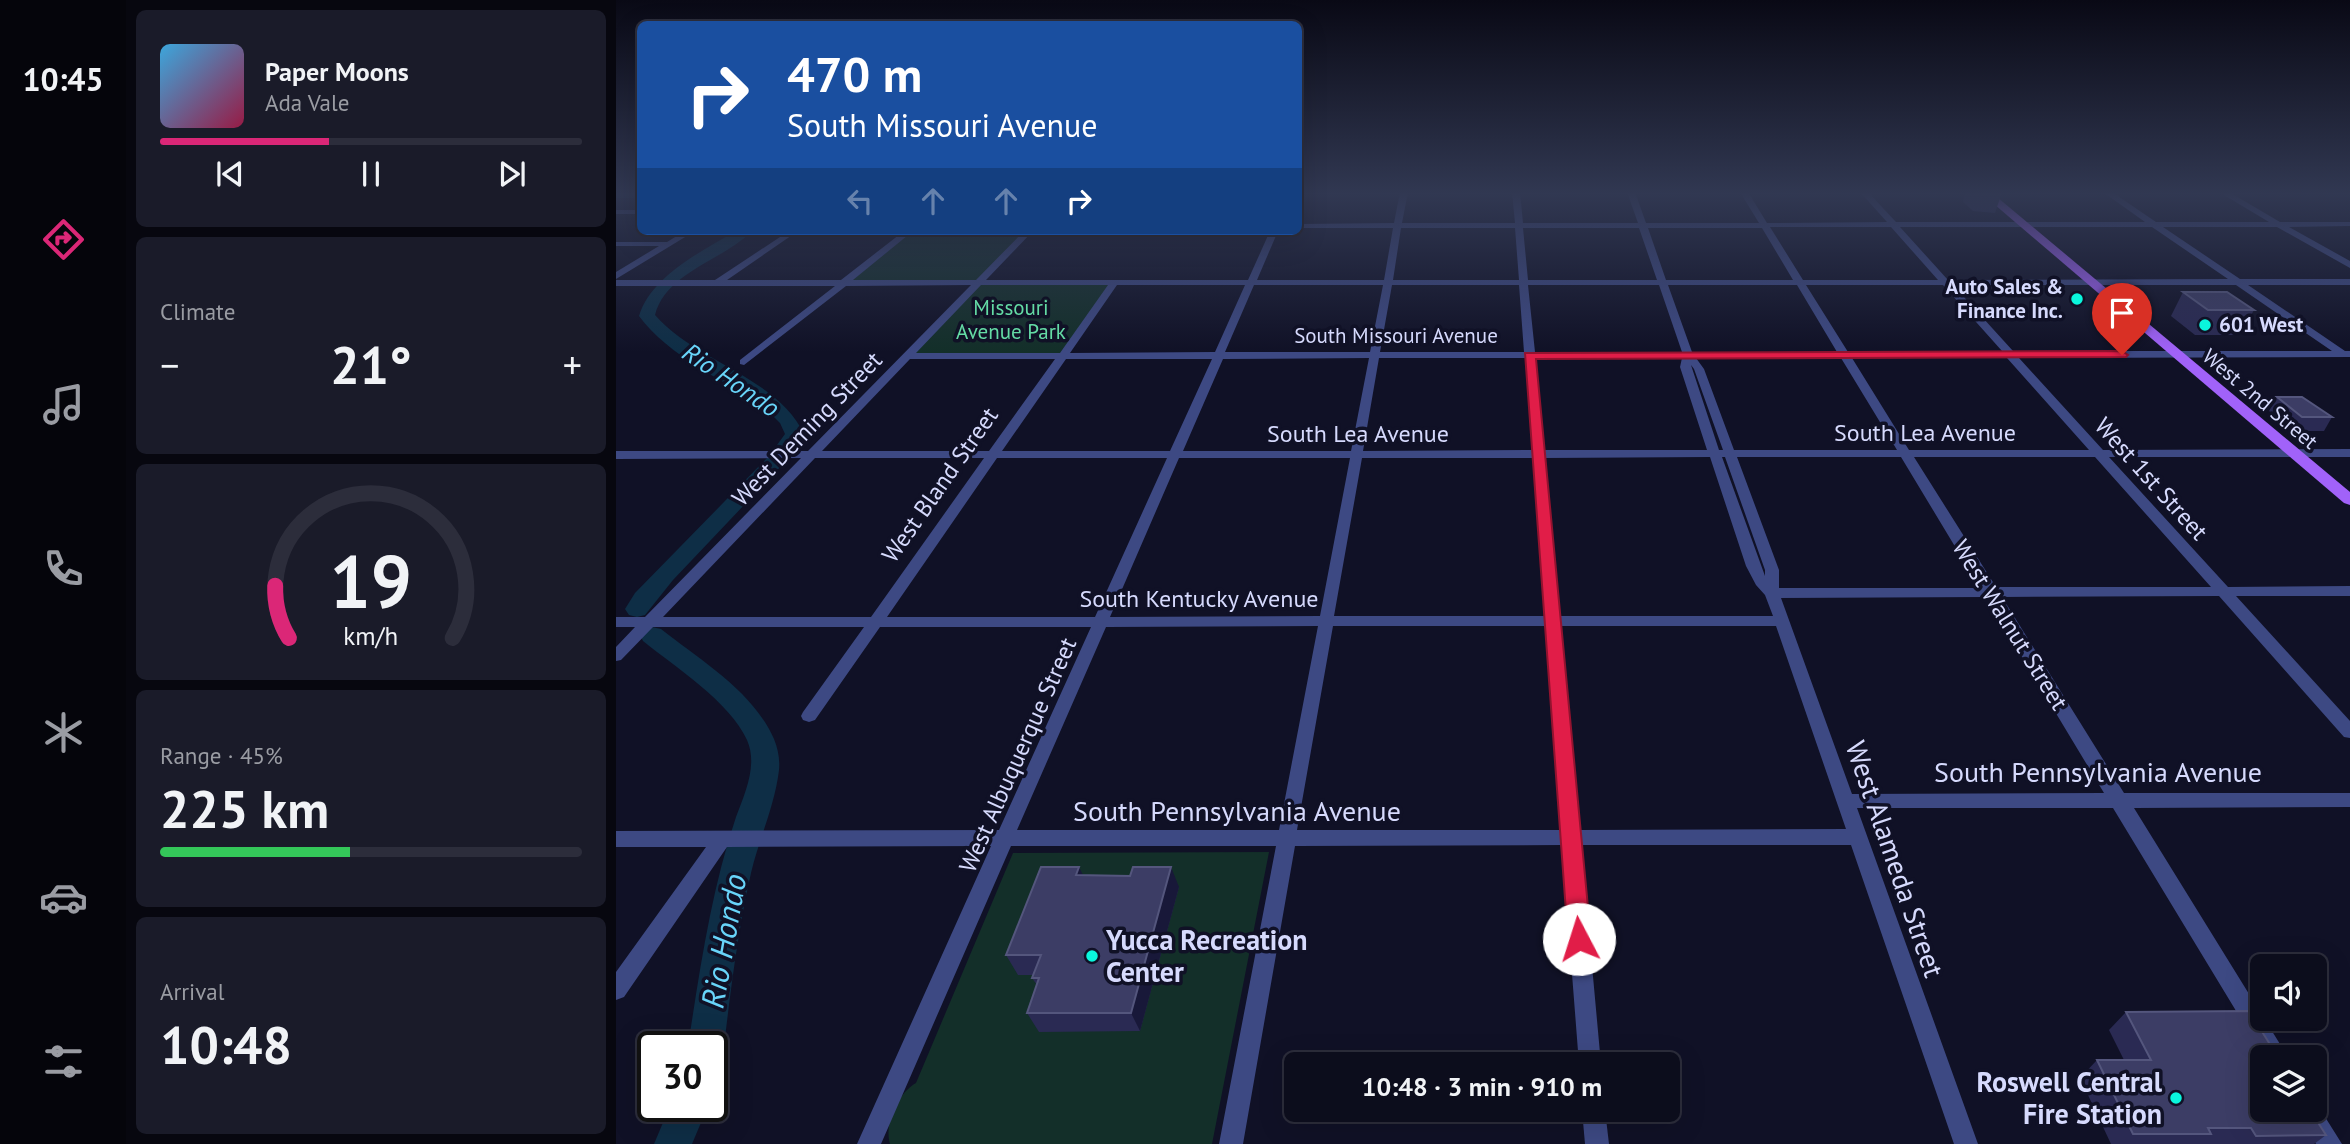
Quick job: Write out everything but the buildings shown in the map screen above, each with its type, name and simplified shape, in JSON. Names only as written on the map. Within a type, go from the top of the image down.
[{"type":"main road","name":"West 2nd Street","points":[[2048,245],[2350,500]]},
{"type":"street","points":[[616,276],[668,245]]},
{"type":"street","points":[[716,284],[773,245]]},
{"type":"street","points":[[744,362],[891,245]]},
{"type":"street","name":"West Deming Street","points":[[616,656],[1015,245]]},
{"type":"street","name":"West Albuquerque Street","points":[[869,1144],[1268,245]]},
{"type":"street","points":[[1231,1144],[1394,245]]},
{"type":"street","points":[[1521,245],[1589,1052]]},
{"type":"street","name":"West Alameda Street","points":[[1649,245],[1688,355],[1699,369],[1772,570],[1772,593],[1966,1144]]},
{"type":"street","name":"West Walnut Street","points":[[1777,245],[2270,1045]]},
{"type":"street","name":"West 1st Street","points":[[1913,245],[2350,732]]},
{"type":"street","points":[[2185,245],[2348,356]]},
{"type":"street","points":[[2316,245],[2350,265]]},
{"type":"street","points":[[616,283],[2350,282]]},
{"type":"street","name":"West Bland Street","points":[[809,716],[1114,283]]},
{"type":"street","name":"West Alameda Street","points":[[1688,355],[1685,367],[1753,566],[1761,582],[1772,593]]},
{"type":"street","name":"South Missouri Avenue","points":[[907,356],[2348,356]]},
{"type":"street","name":"South Lea Avenue","points":[[616,455],[2350,453]]},
{"type":"street","points":[[1772,593],[2350,592]]},
{"type":"street","name":"South Kentucky Avenue","points":[[616,622],[1782,621]]},
{"type":"street","name":"South Pennsylvania Avenue","points":[[1845,801],[2350,800]]},
{"type":"street","name":"South Pennsylvania Avenue","points":[[616,839],[1858,837]]},
{"type":"street","points":[[616,990],[722,839]]},
{"type":"street","points":[[1595,1122],[1597,1144]]},
{"type":"street","points":[[2316,1122],[2330,1144]]},
{"type":"green space","points":[[895,245],[1012,245],[976,282],[850,282]]},
{"type":"green space","name":"Missouri Avenue Park","points":[[978,283],[1114,283],[1063,356],[907,356]]},
{"type":"green space","points":[[1269,852],[1212,1144],[890,1144],[889,1128],[894,1110],[903,1094],[916,1083],[1013,853]]},
{"type":"waterway","name":"Rio Hondo","points":[[637,609],[665,575],[776,460],[795,434],[789,420],[773,406],[678,344],[659,330],[647,316],[650,305],[659,293],[687,269],[722,245]]},
{"type":"waterway","name":"Rio Hondo","points":[[652,635],[727,696],[752,724],[764,748],[763,780],[728,904],[708,1031]]},
{"type":"waterway","name":"Rio Hondo","points":[[673,1144],[682,1122]]},
{"type":"place","name":"Auto Sales & Finance Inc.","points":[[2077,299]]},
{"type":"place","name":"601 West","points":[[2205,325]]},
{"type":"place","name":"Yucca Recreation Center","points":[[1092,956]]},
{"type":"place","name":"Roswell Central Fire Station","points":[[2176,1098]]},
{"type":"route","points":[[1579,939],[1530,355],[2122,355]]}]
